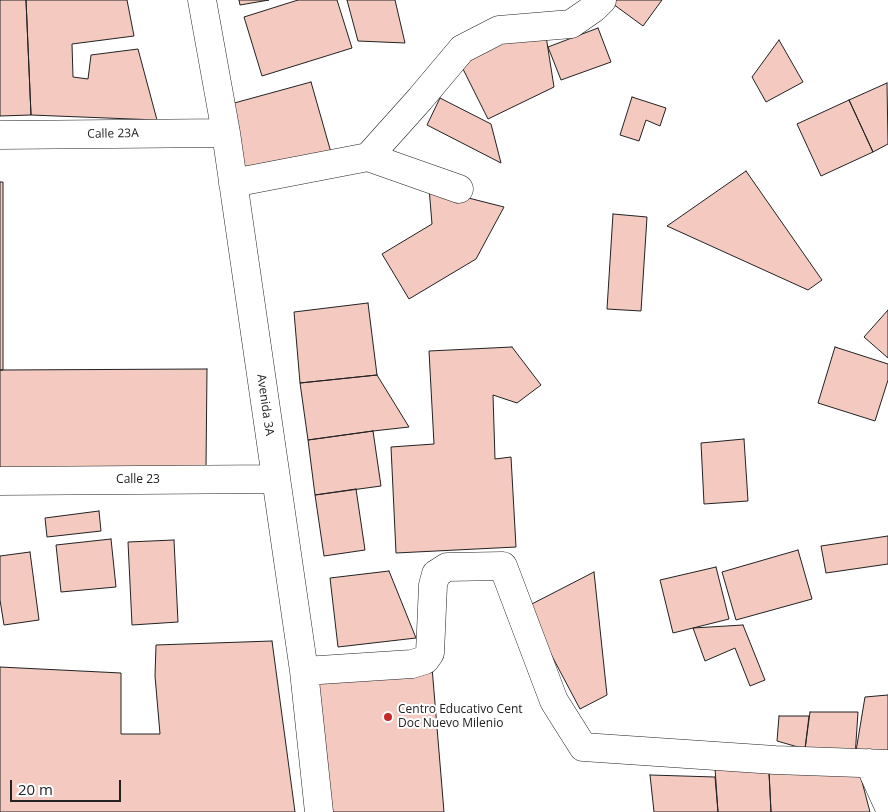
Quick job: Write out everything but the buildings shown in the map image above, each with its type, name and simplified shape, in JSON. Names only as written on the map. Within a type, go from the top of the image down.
[{"type":"street","name":"Avenida 3A","points":[[202,0],[226,133],[304,671],[319,812]]},
{"type":"street","points":[[368,157],[462,49],[499,30],[571,24],[602,0]]},
{"type":"street","name":"Calle 23A","points":[[0,136],[226,133]]},
{"type":"street","points":[[233,183],[368,157],[459,189]]},
{"type":"street","name":"Calle 23","points":[[0,481],[276,479]]},
{"type":"street","points":[[304,671],[412,664],[425,660],[430,653],[433,584],[436,574],[447,567],[503,566],[554,701],[584,747],[776,760],[878,763],[888,805]]},
{"type":"place","name":"Centro Educativo Cent Doc Nuevo Milenio","points":[[388,717]]}]
